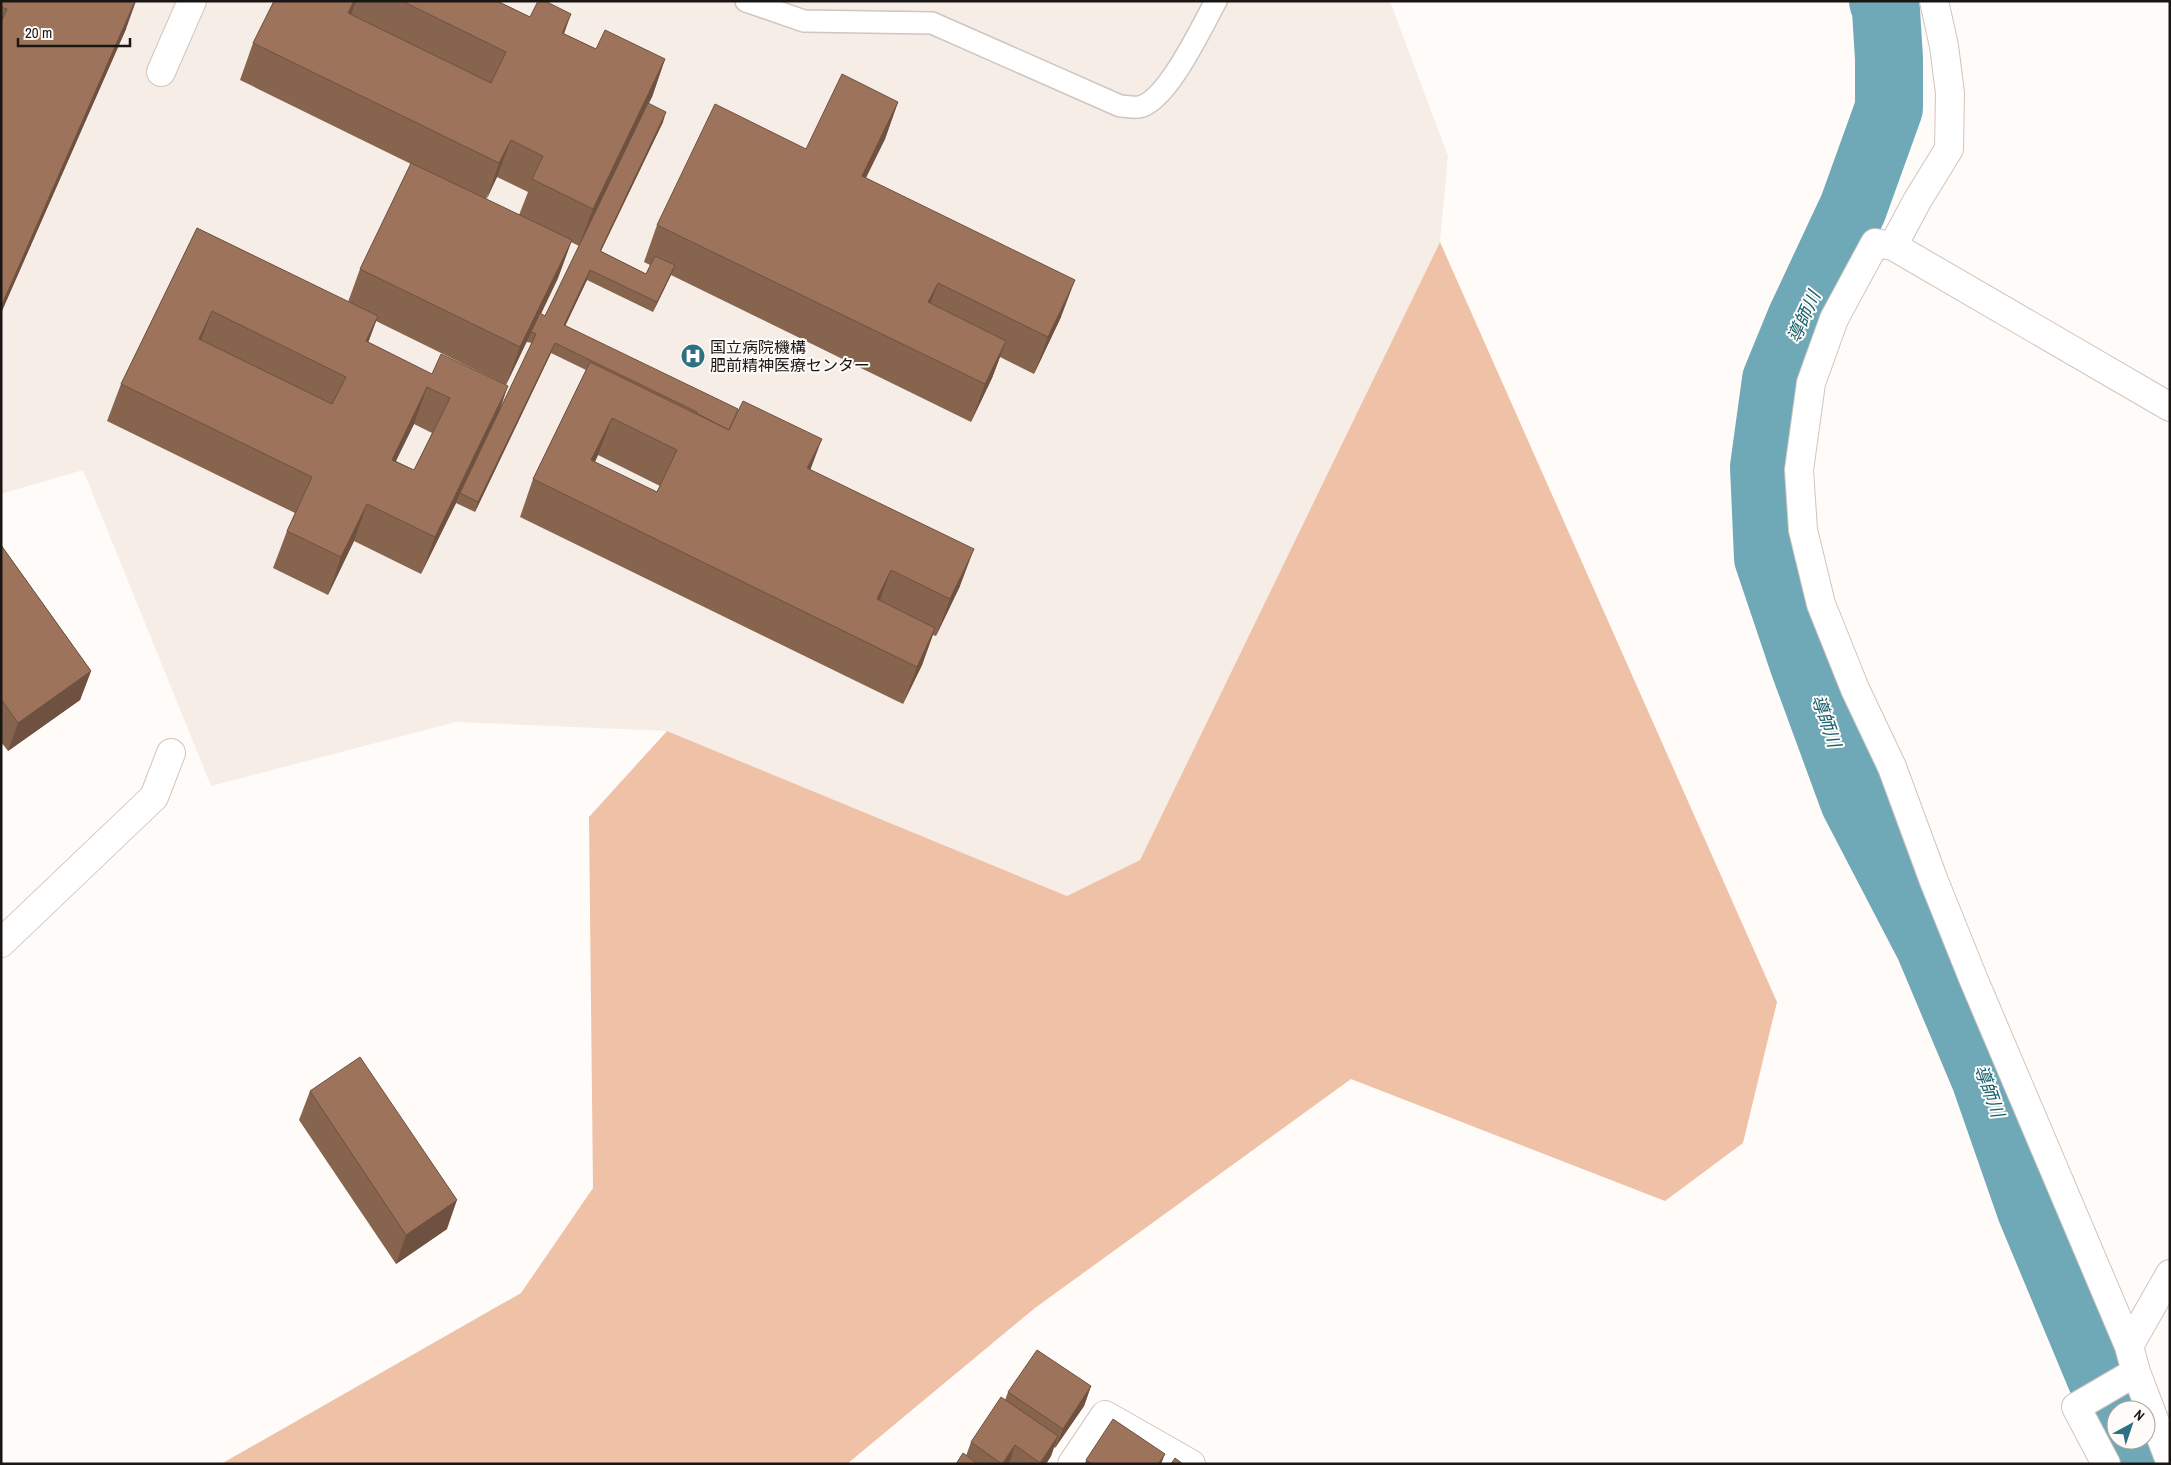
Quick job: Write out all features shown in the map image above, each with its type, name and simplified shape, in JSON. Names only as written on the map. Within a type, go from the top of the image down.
[{"type":"street","points":[[161,72],[192,1]]},
{"type":"street","points":[[1893,246],[1949,148],[1950,93],[1944,46],[1934,1]]},
{"type":"street","points":[[2170,407],[1893,246],[1875,244],[1834,319],[1811,383],[1799,470],[1803,530],[1820,604],[1855,688],[1892,767],[1934,881],[1973,978],[2129,1346],[2136,1372],[2170,1461]]},
{"type":"street","points":[[1,944],[154,796],[171,753]]},
{"type":"street","points":[[2129,1346],[2170,1274]]},
{"type":"street","points":[[2106,1464],[2076,1407],[2136,1372]]},
{"type":"street","points":[[1072,1464],[1105,1415],[1191,1464]]},
{"type":"lane","points":[[746,1],[804,20],[932,23],[1120,106],[1140,107],[1158,97],[1173,77],[1216,1]]},
{"type":"shaded area","name":"国立病院機構 肥前精神医療センター","points":[[1,1],[1390,1],[1448,156],[1440,242],[1140,860],[1067,896],[667,731],[456,722],[211,786],[83,470],[1,494]]},
{"type":"shaded area","points":[[1440,242],[1777,1002],[1743,1143],[1665,1201],[1351,1079],[1035,1308],[847,1464],[221,1464],[521,1293],[593,1188],[589,817],[667,731],[1067,896],[1140,860]]},
{"type":"building","points":[[1,1],[135,1],[1,307],[1,22],[7,9],[1,7]]},
{"type":"building","points":[[274,1],[354,1],[348,13],[491,83],[506,52],[402,1],[497,1],[530,17],[538,1],[545,1],[571,14],[562,33],[596,49],[605,30],[665,59],[593,209],[532,179],[543,156],[511,140],[499,163],[253,43]]},
{"type":"building","points":[[842,74],[898,102],[862,176],[1075,280],[1048,337],[938,283],[928,302],[1006,341],[985,384],[657,225],[715,104],[806,149]]},
{"type":"building","points":[[648,103],[666,112],[600,251],[646,274],[655,256],[675,265],[657,302],[590,270],[564,325],[738,409],[729,430],[697,412],[555,343],[478,502],[460,493],[536,334],[531,332],[540,313],[545,316]]},
{"type":"building","points":[[411,163],[572,240],[520,347],[360,269]]},
{"type":"building","points":[[197,228],[378,316],[366,341],[432,374],[441,354],[508,386],[435,537],[367,504],[341,557],[287,531],[312,477],[121,384]],"holes":[[[212,311],[346,377],[332,404],[199,339]],[[427,387],[450,398],[414,470],[392,460]]]},
{"type":"building","points":[[590,362],[729,430],[743,401],[822,439],[807,468],[974,549],[950,599],[891,570],[877,599],[935,628],[917,667],[533,479]],"holes":[[[612,418],[677,450],[657,492],[591,460]]]},
{"type":"building","points":[[1,545],[91,671],[18,723],[1,699]]},
{"type":"building","points":[[360,1057],[457,1200],[406,1235],[310,1091]]},
{"type":"building","points":[[1037,1350],[1091,1386],[1063,1429],[1008,1392]]},
{"type":"building","points":[[1001,1397],[1058,1436],[1040,1463],[1015,1445],[1002,1464],[971,1442]]},
{"type":"building","points":[[1113,1419],[1165,1454],[1158,1464],[1092,1464],[1086,1460]]},
{"type":"building","points":[[963,1453],[978,1464],[956,1464]]},
{"type":"building","points":[[1175,1458],[1183,1464],[1171,1464]]},
{"type":"waterway","name":"導師川","points":[[1883,1],[1886,10],[1889,59],[1889,108],[1853,208],[1801,319],[1776,380],[1764,467],[1768,558],[1803,662],[1854,801],[1929,945],[1985,1078],[2031,1210],[2110,1400]]},
{"type":"waterway","name":"導師川","points":[[2131,1450],[2137,1464]]},
{"type":"place","name":"国立病院機構 肥前精神医療センター","points":[[693,356]]}]
